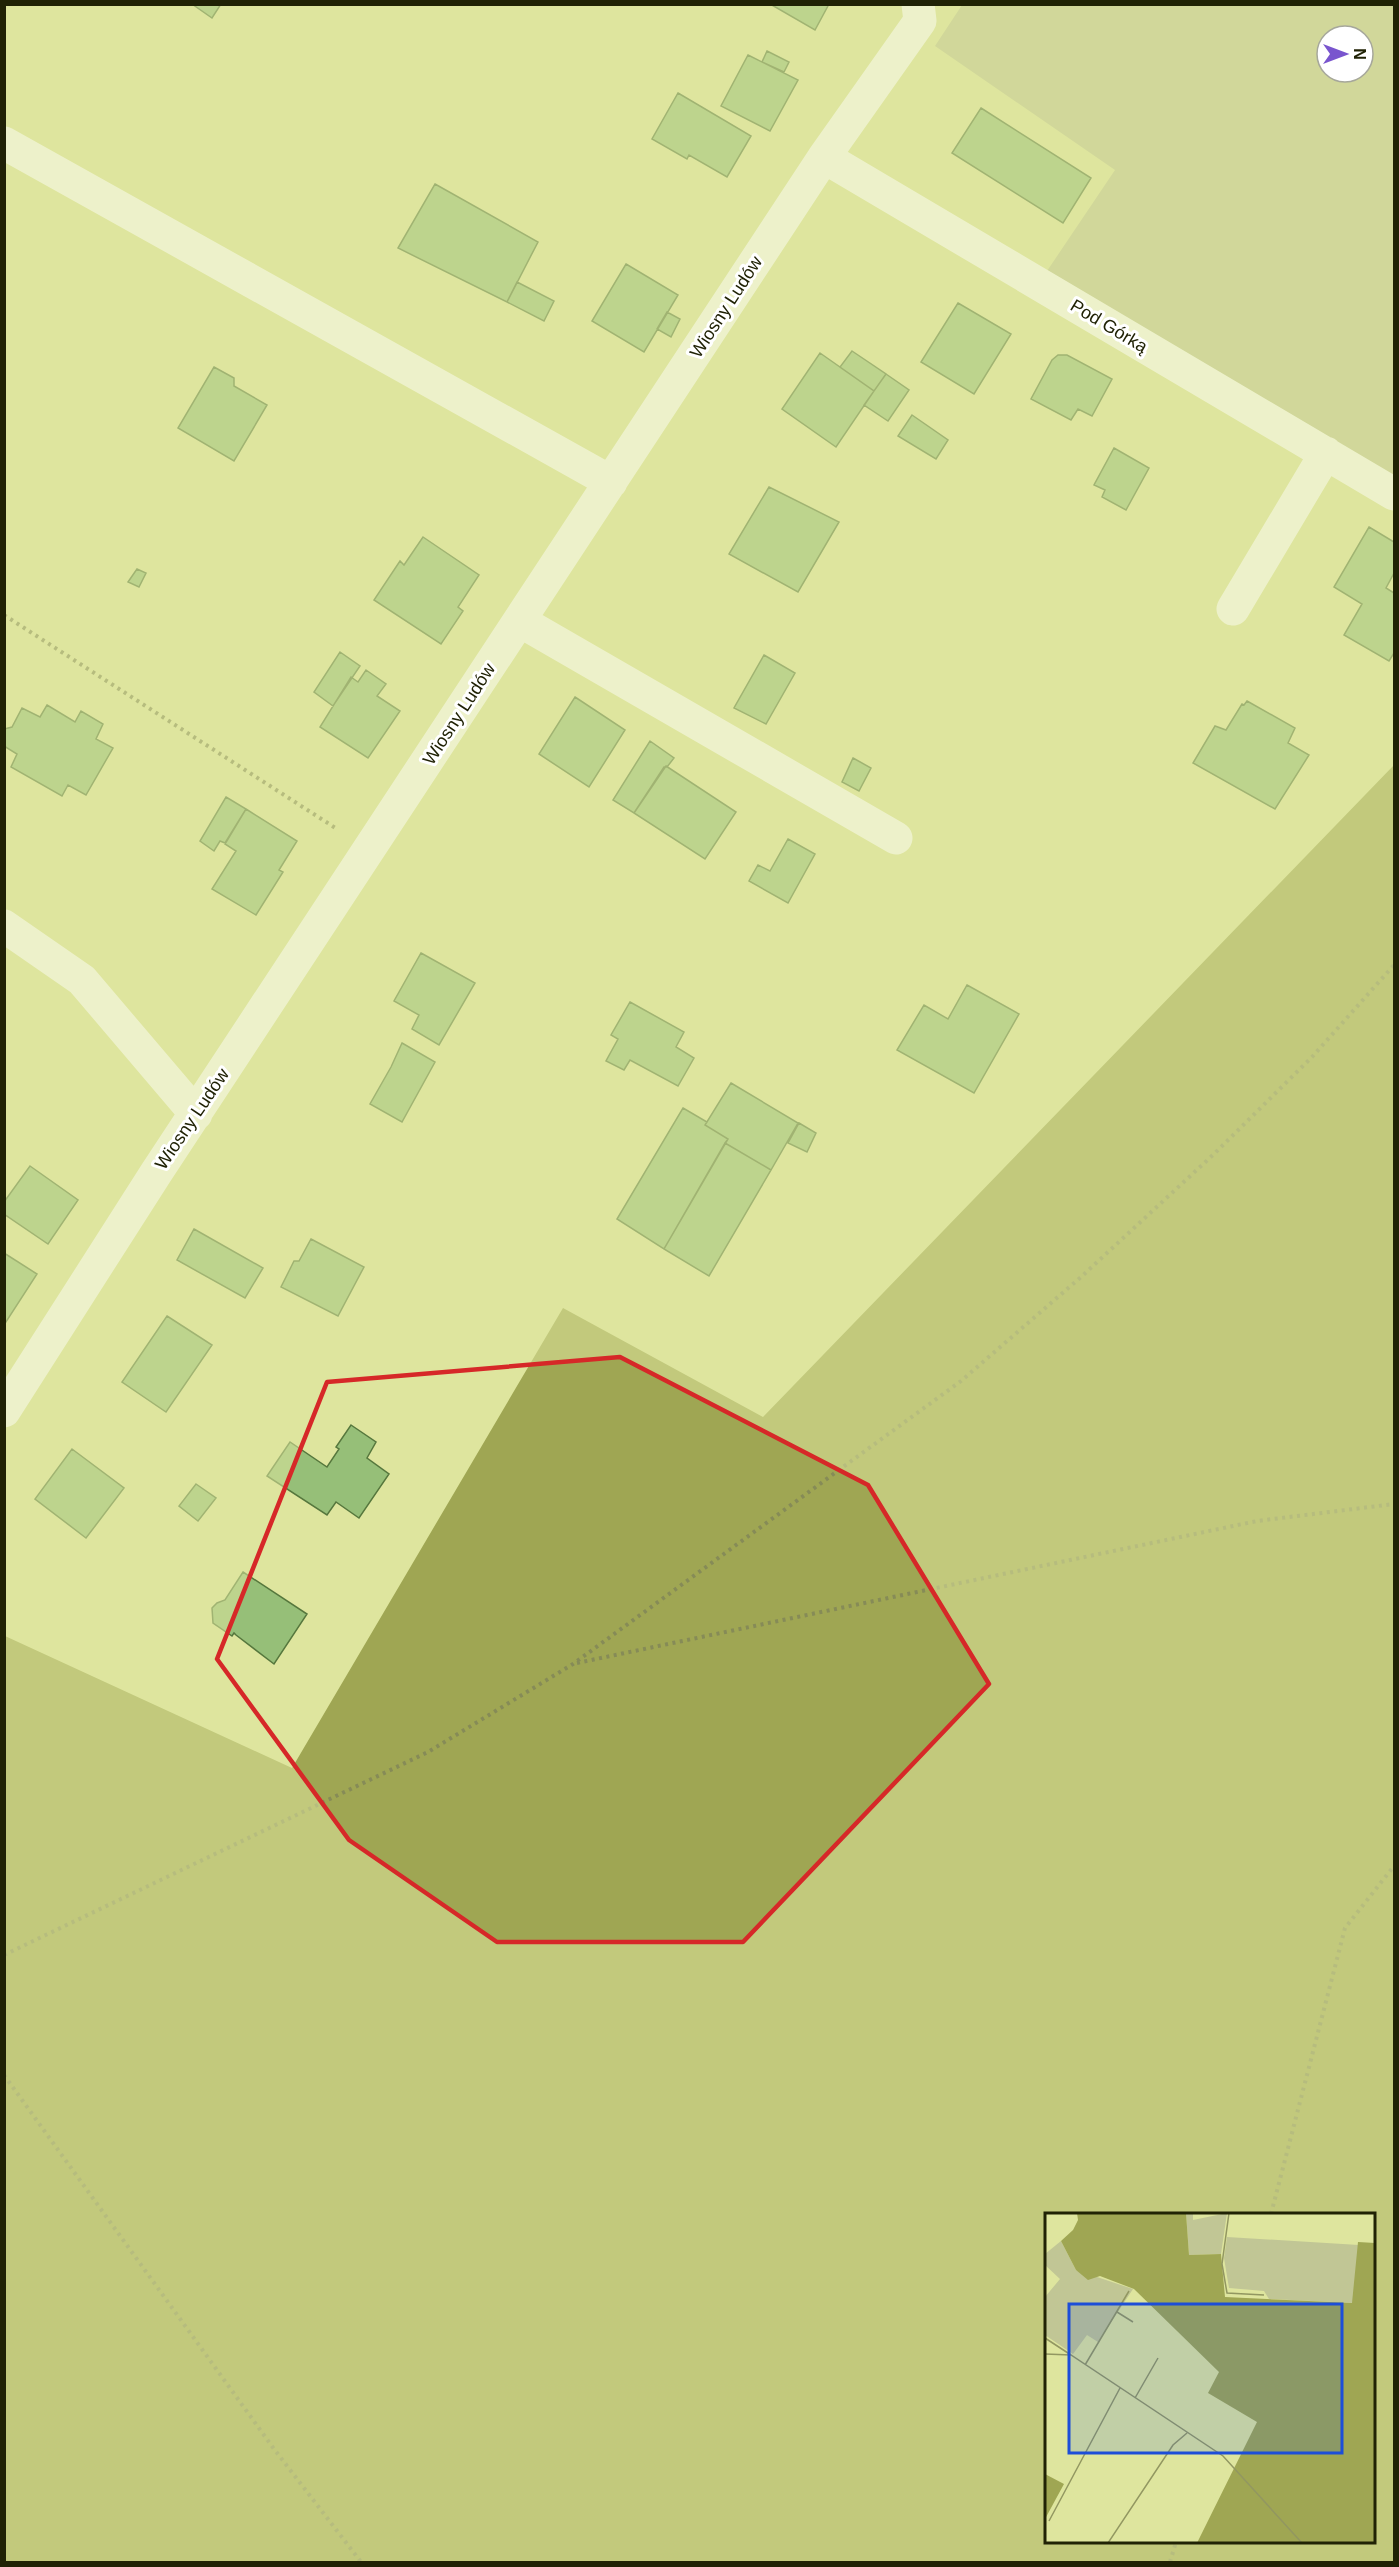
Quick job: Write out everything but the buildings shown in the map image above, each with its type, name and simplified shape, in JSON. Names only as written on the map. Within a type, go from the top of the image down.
[{"type":"street","name":"Wiosny Ludów","points":[[4,1411],[375,841],[923,10]]},
{"type":"street","points":[[4,143],[611,482]]},
{"type":"street","name":"Pod Górką","points":[[824,157],[1395,494]]},
{"type":"street","points":[[1233,609],[1326,453]]},
{"type":"street","points":[[520,621],[896,838]]},
{"type":"street","points":[[4,926],[82,980],[196,1114]]},
{"type":"path","points":[[4,615],[358,842],[375,841]]},
{"type":"path","points":[[4,1955],[429,1752],[573,1664],[961,1381],[1081,1277],[1214,1154],[1312,1057],[1395,964]]},
{"type":"path","points":[[573,1664],[1257,1521],[1395,1504]]},
{"type":"path","points":[[1271,2213],[1345,1928],[1395,1866]]},
{"type":"path","points":[[4,2075],[274,2450],[361,2562]]},
{"type":"path","points":[[1170,2562],[1175,2543]]},
{"type":"highlighted area","points":[[620,1357],[868,1485],[989,1684],[743,1942],[497,1942],[349,1840],[217,1659],[327,1382]]},
{"type":"green space","points":[[962,5],[1394,5],[1394,507],[1045,274],[1115,170],[935,46]]},
{"type":"green space","points":[[1394,765],[1394,2562],[5,2562],[5,1636],[292,1768],[563,1308],[763,1417]]}]
